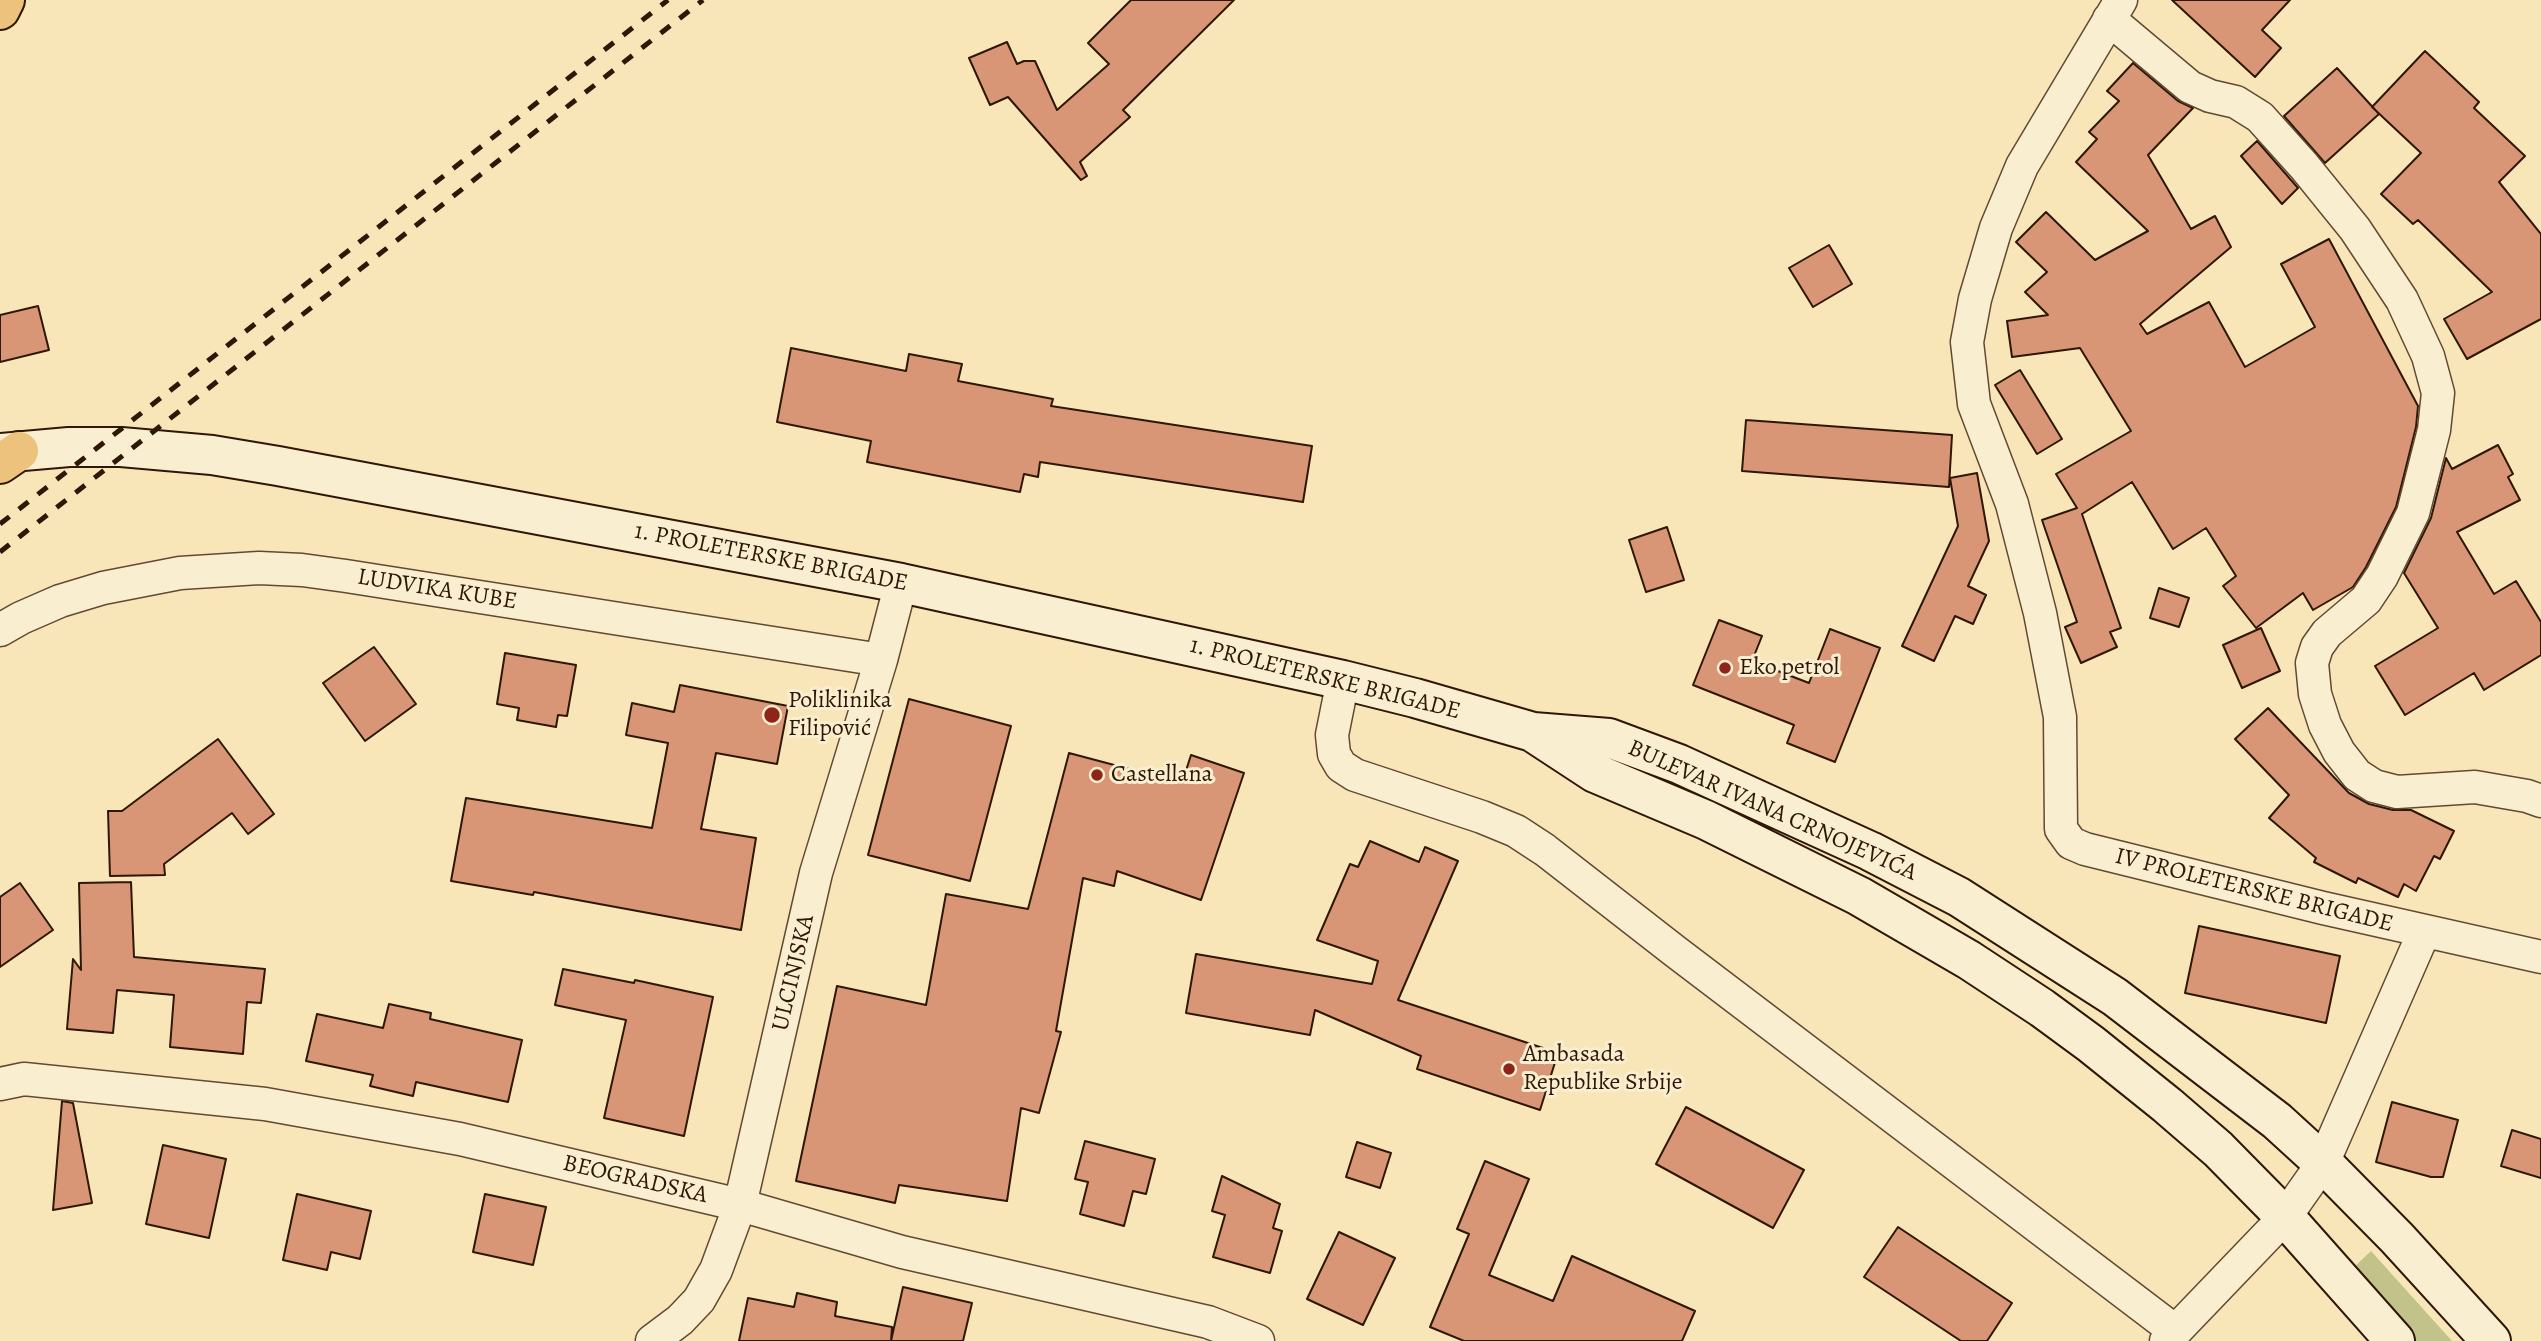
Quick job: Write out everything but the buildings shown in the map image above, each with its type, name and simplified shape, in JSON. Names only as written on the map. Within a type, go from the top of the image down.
[{"type":"main road","points":[[0,10],[5,0]]},
{"type":"main road","name":"1. PROLETERSKE BRIGADE","points":[[6,456],[69,447],[121,447],[212,455],[537,513],[901,583],[1343,680],[1533,732]]},
{"type":"main road","name":"BULEVAR IVANA CRNOJEVIĆA","points":[[1533,732],[1609,738],[1679,764],[1870,851],[1959,897],[2115,997],[2277,1121],[2397,1238],[2491,1341]]},
{"type":"main road","name":"BULEVAR IVANA CRNOJEVIĆA","points":[[1533,732],[1595,773],[1706,820],[1816,873],[1898,917],[1969,960],[2081,1037],[2218,1149],[2285,1217],[2395,1341]]},
{"type":"street","points":[[2115,9],[2150,51],[2190,87],[2210,96],[2236,102],[2260,117],[2305,166],[2355,229],[2402,300],[2428,356],[2438,393],[2434,430],[2413,513],[2382,576],[2366,600],[2327,633],[2312,663],[2315,694],[2325,725],[2339,752],[2357,775],[2374,786],[2398,792],[2475,787],[2541,801]]},
{"type":"street","name":"IV PROLETERSKE BRIGADE","points":[[2115,9],[2022,166],[1996,228],[1975,299],[1967,342],[1974,404],[2012,504],[2040,613],[2060,717],[2062,829],[2071,843],[2085,849],[2424,932],[2541,957]]},
{"type":"street","name":"LUDVIKA KUBE","points":[[0,630],[60,601],[129,582],[180,573],[258,568],[346,576],[881,660]]},
{"type":"street","name":"ULCINJSKA","points":[[652,1341],[680,1320],[699,1300],[716,1270],[740,1205],[816,873],[881,660],[901,583]]},
{"type":"street","points":[[1343,680],[1332,735],[1335,754],[1341,766],[1355,775],[1516,831],[1545,850],[2171,1336]]},
{"type":"street","name":"IV PROLETERSKE BRIGADE","points":[[2171,1336],[2285,1217],[2323,1163],[2424,932]]},
{"type":"street","name":"BEOGRADSKA","points":[[0,1084],[24,1079],[265,1104],[460,1139],[740,1205],[902,1252],[1208,1322],[1258,1341]]},
{"type":"green space","points":[[2371,1251],[2452,1341],[2415,1341],[2351,1270]]},
{"type":"railway","points":[[0,524],[668,0]]},
{"type":"railway","points":[[0,552],[703,0]]},
{"type":"place","name":"Eko petrol","points":[[1725,668]]},
{"type":"place","name":"Poliklinika Filipović","points":[[772,715]]},
{"type":"place","name":"Castellana","points":[[1097,775]]},
{"type":"place","name":"Ambasada Republike Srbije","points":[[1509,1069]]}]
